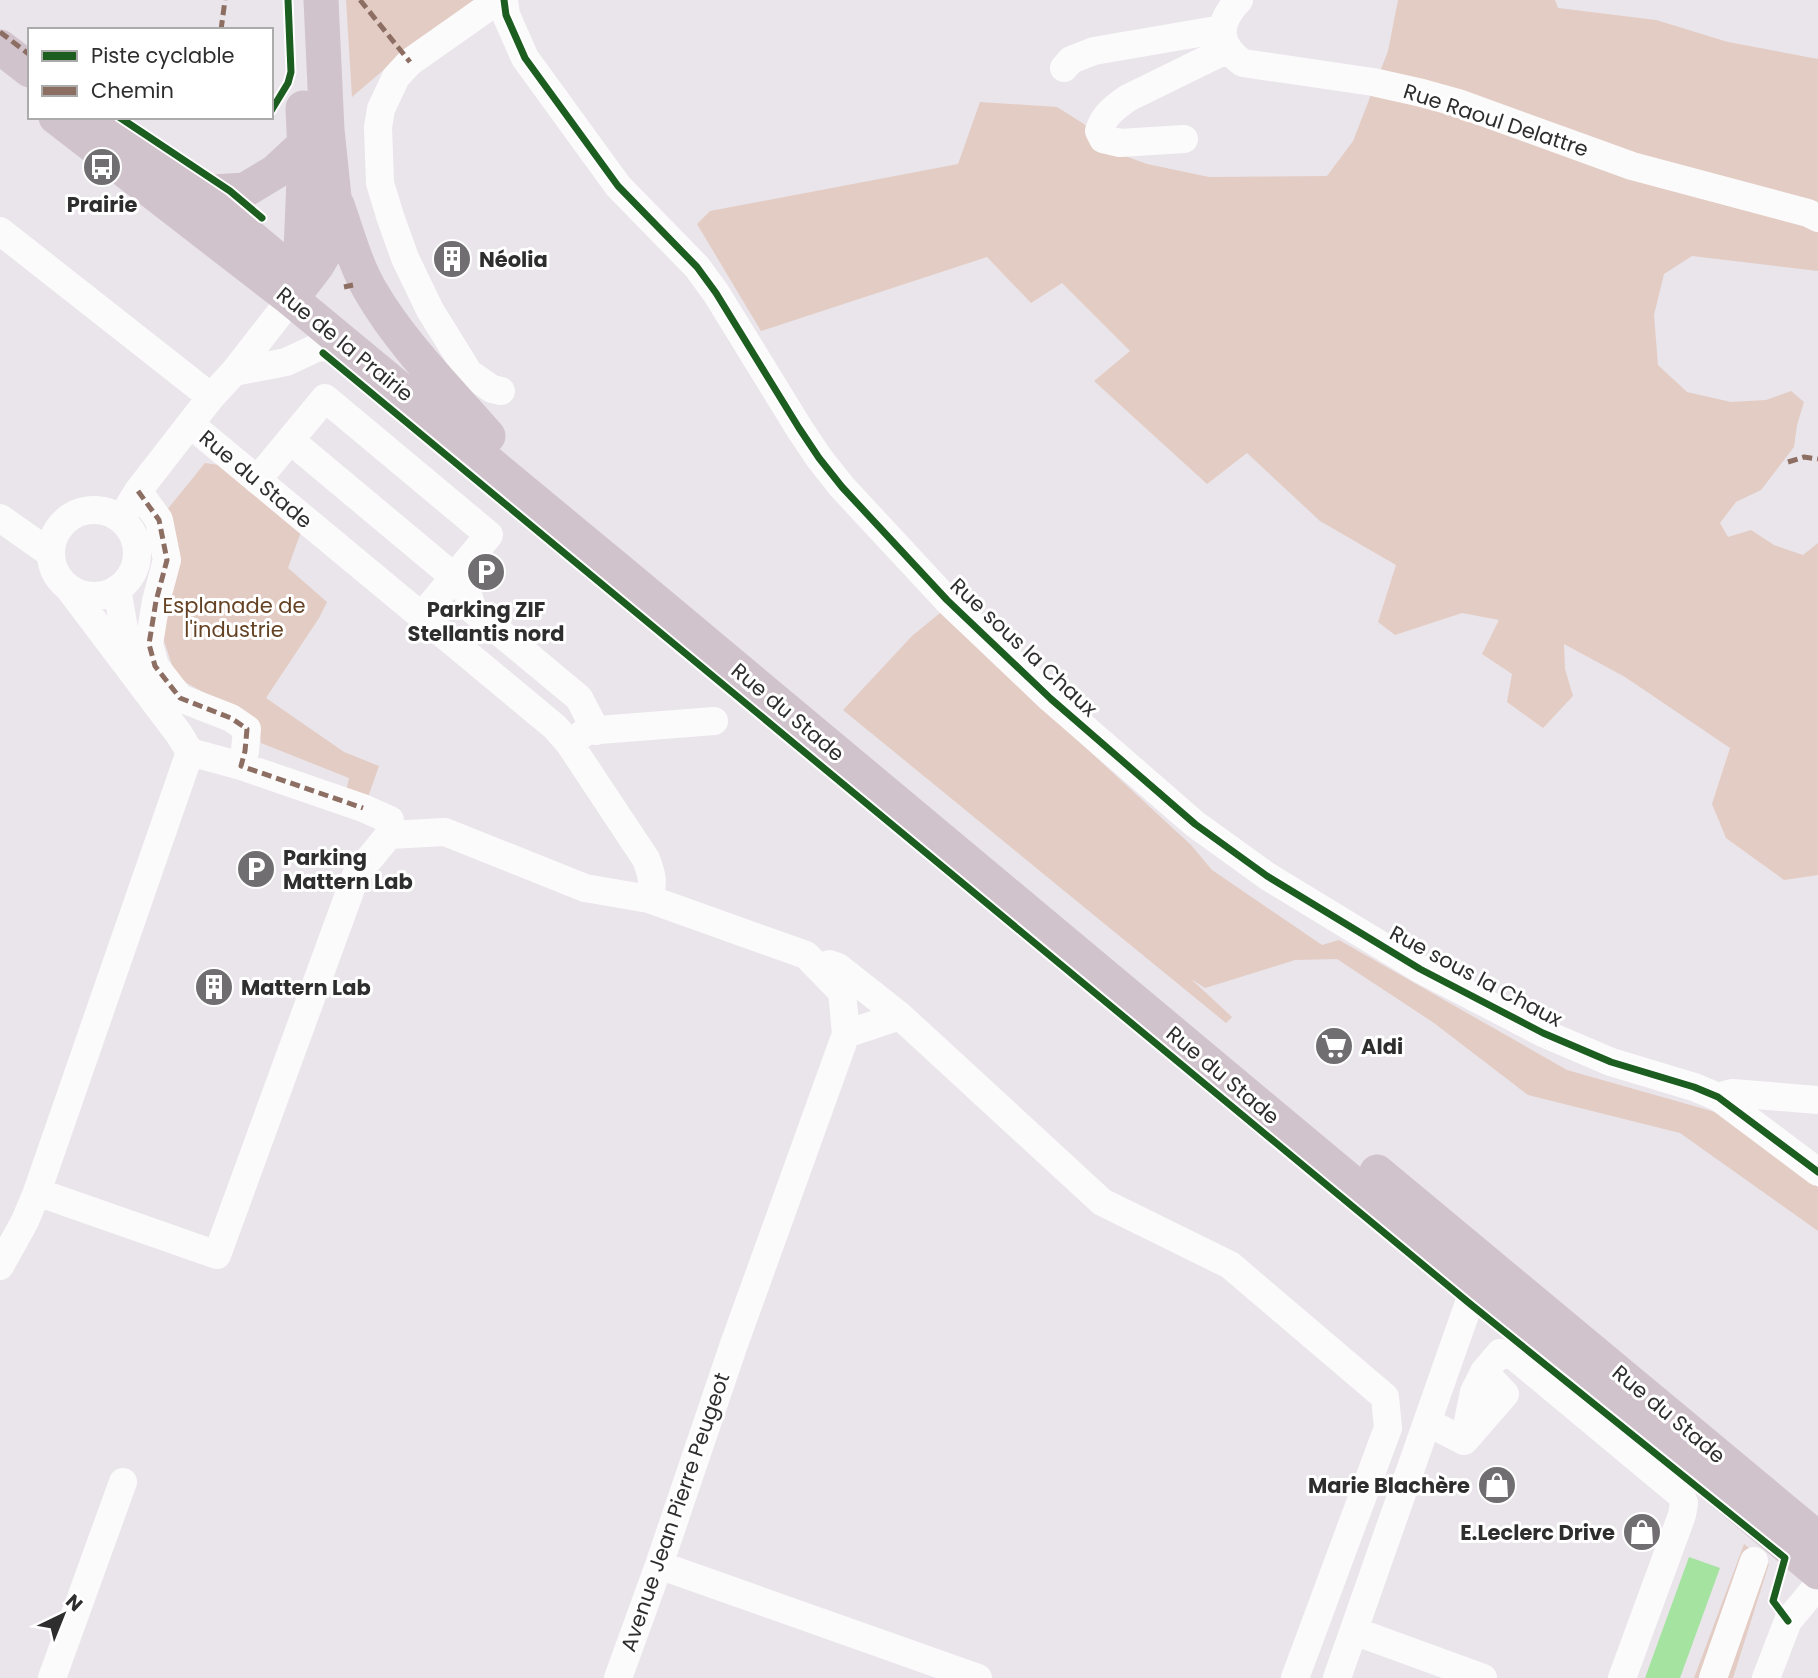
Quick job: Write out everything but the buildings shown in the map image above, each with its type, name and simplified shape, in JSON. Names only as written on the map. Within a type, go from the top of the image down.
[{"type":"main road","points":[[297,290],[304,145],[300,0]]},
{"type":"main road","points":[[297,290],[330,243],[334,198],[327,131],[321,0]]},
{"type":"main road","points":[[0,47],[28,68]]},
{"type":"main road","points":[[0,75],[28,96]]},
{"type":"main road","name":"Rue de la Prairie","points":[[60,119],[297,290],[488,436],[637,572]]},
{"type":"main road","name":"Rue de la Prairie","points":[[97,119],[198,193],[297,290],[345,345],[637,572]]},
{"type":"main road","points":[[198,193],[245,190],[275,172],[304,145]]},
{"type":"main road","points":[[334,198],[370,290],[401,336],[488,436]]},
{"type":"main road","name":"Rue du Stade","points":[[637,572],[1475,1286],[1818,1549]]},
{"type":"main road","name":"Rue du Stade","points":[[637,572],[1438,1222],[1818,1549]]},
{"type":"street","points":[[1225,39],[1226,18],[1239,0]]},
{"type":"street","points":[[501,391],[469,373],[430,310],[405,258],[380,183],[378,127],[381,109],[396,77],[410,62],[491,5],[504,1]]},
{"type":"street","name":"Rue sous la Chaux","points":[[504,1],[506,15],[525,58],[618,186],[697,267],[716,293],[799,428],[842,487],[947,600],[1051,699],[1195,824],[1267,876],[1420,969],[1544,1033],[1611,1062],[1718,1097],[1732,1093],[1818,1100]]},
{"type":"street","points":[[1064,68],[1071,60],[1094,51],[1225,39]]},
{"type":"street","points":[[1184,139],[1120,143],[1103,139],[1099,131],[1103,120],[1113,108],[1225,39]]},
{"type":"street","name":"Rue Raoul Delattre","points":[[1225,39],[1231,54],[1243,63],[1373,82],[1458,103],[1632,166],[1808,213],[1818,218]]},
{"type":"street","name":"Rue du Stade","points":[[0,231],[211,397]]},
{"type":"street","points":[[121,519],[138,491],[297,290]]},
{"type":"street","points":[[234,372],[286,362],[316,348],[345,345]]},
{"type":"street","points":[[257,480],[325,398],[489,535],[422,616]]},
{"type":"street","name":"Rue du Stade","points":[[190,424],[555,727],[569,743],[646,859],[653,885],[649,899]]},
{"type":"street","points":[[289,440],[457,574],[473,610],[579,698],[596,731]]},
{"type":"street","points":[[138,491],[159,520],[167,560],[156,601],[149,644],[155,667],[180,698],[230,718],[247,729],[241,766]]},
{"type":"street","points":[[37,1192],[216,1255],[356,875],[389,835],[390,820],[241,766],[190,752],[59,578],[53,566],[50,553],[52,539],[69,517],[81,511],[95,510],[109,512],[121,519],[130,529],[137,555],[127,580],[117,589],[92,596],[68,587]]},
{"type":"street","points":[[0,518],[50,553]]},
{"type":"street","points":[[117,589],[131,671]]},
{"type":"street","points":[[569,743],[586,731],[713,721]]},
{"type":"street","points":[[0,1266],[25,1221],[37,1192],[190,752]]},
{"type":"street","points":[[389,835],[445,832],[585,888],[649,899],[838,967],[900,1016],[1102,1202],[1230,1265],[1385,1397],[1388,1428],[1295,1678]]},
{"type":"street","points":[[806,955],[842,992],[846,1034],[900,1016]]},
{"type":"street","name":"Avenue Jean Pierre Peugeot","points":[[618,1678],[846,1034]]},
{"type":"street","points":[[1718,1097],[1818,1172]]},
{"type":"street","points":[[1337,1678],[1475,1286]]},
{"type":"street","points":[[1427,1422],[1464,1441],[1474,1392],[1484,1371],[1500,1353],[1514,1356],[1681,1496],[1684,1503],[1682,1515],[1622,1678]]},
{"type":"street","points":[[52,1678],[123,1482]]},
{"type":"street","points":[[1713,1678],[1754,1561]]},
{"type":"street","points":[[659,1565],[968,1676]]},
{"type":"street","points":[[1766,1678],[1788,1621],[1818,1585]]},
{"type":"street","points":[[1354,1631],[1483,1678]]},
{"type":"green space","points":[[346,0],[479,0],[394,61],[352,97]]},
{"type":"green space","points":[[1398,0],[1555,0],[1558,8],[1656,20],[1728,42],[1818,59],[1818,271],[1692,256],[1664,274],[1654,315],[1658,365],[1687,392],[1731,402],[1766,400],[1791,391],[1804,402],[1794,447],[1761,490],[1736,502],[1720,523],[1728,537],[1751,530],[1774,545],[1803,555],[1818,543],[1818,875],[1784,880],[1726,838],[1712,804],[1730,748],[1625,677],[1564,644],[1565,669],[1573,696],[1543,728],[1507,702],[1512,674],[1482,654],[1499,620],[1462,613],[1395,635],[1378,622],[1396,565],[1320,521],[1247,453],[1207,484],[1094,381],[1130,351],[1062,283],[1031,303],[987,257],[761,331],[697,224],[710,211],[958,164],[980,102],[1057,107],[1084,124],[1106,149],[1147,164],[1209,177],[1327,176],[1353,141],[1388,51]]},
{"type":"green space","name":"Esplanade de l'industrie","points":[[205,463],[225,466],[302,529],[288,568],[327,602],[266,698],[344,752],[379,766],[367,800],[346,792],[349,778],[261,743],[259,730],[253,720],[176,677],[161,632],[166,511]]},
{"type":"green space","points":[[940,613],[1191,845],[1212,870],[1322,945],[1339,940],[1567,1070],[1722,1114],[1818,1187],[1818,1231],[1680,1133],[1528,1095],[1434,1023],[1337,959],[1295,960],[1205,988],[1191,979],[1232,1017],[1226,1023],[843,710],[912,636]]},
{"type":"green space","points":[[1744,1544],[1769,1564],[1733,1678],[1694,1678]]},
{"type":"shaded area","points":[[1689,1557],[1720,1568],[1680,1678],[1645,1678]]},
{"type":"marked path","points":[[221,28],[225,0]]},
{"type":"marked path","points":[[360,0],[410,62]]},
{"type":"marked path","points":[[0,32],[28,53]]},
{"type":"marked path","points":[[344,287],[353,285]]},
{"type":"marked path","points":[[1788,462],[1804,457],[1818,459]]},
{"type":"marked path","points":[[138,491],[159,520],[167,560],[156,601],[149,644],[155,666],[180,698],[231,718],[247,729],[241,766],[363,808]]},
{"type":"cycle path","points":[[273,108],[288,83],[291,72],[288,0]]},
{"type":"cycle path","points":[[504,0],[506,15],[525,58],[618,186],[697,267],[819,458],[842,487],[947,600],[1051,699],[1195,824],[1267,876],[1420,969],[1543,1033],[1611,1062],[1718,1097],[1818,1172]]},
{"type":"cycle path","points":[[122,119],[230,191],[262,218]]},
{"type":"cycle path","points":[[323,353],[1469,1303],[1785,1558],[1773,1601],[1788,1621]]},
{"type":"place","name":"Prairie","points":[[102,167]]},
{"type":"place","name":"Néolia","points":[[452,259]]},
{"type":"place","name":"Parking ZIF Stellantis nord","points":[[486,572]]},
{"type":"place","name":"Parking Mattern Lab","points":[[256,869]]},
{"type":"place","name":"Mattern Lab","points":[[214,987]]},
{"type":"place","name":"Aldi","points":[[1334,1046]]},
{"type":"place","name":"Marie Blachère","points":[[1497,1485]]},
{"type":"place","name":"E.Leclerc Drive","points":[[1642,1532]]}]
